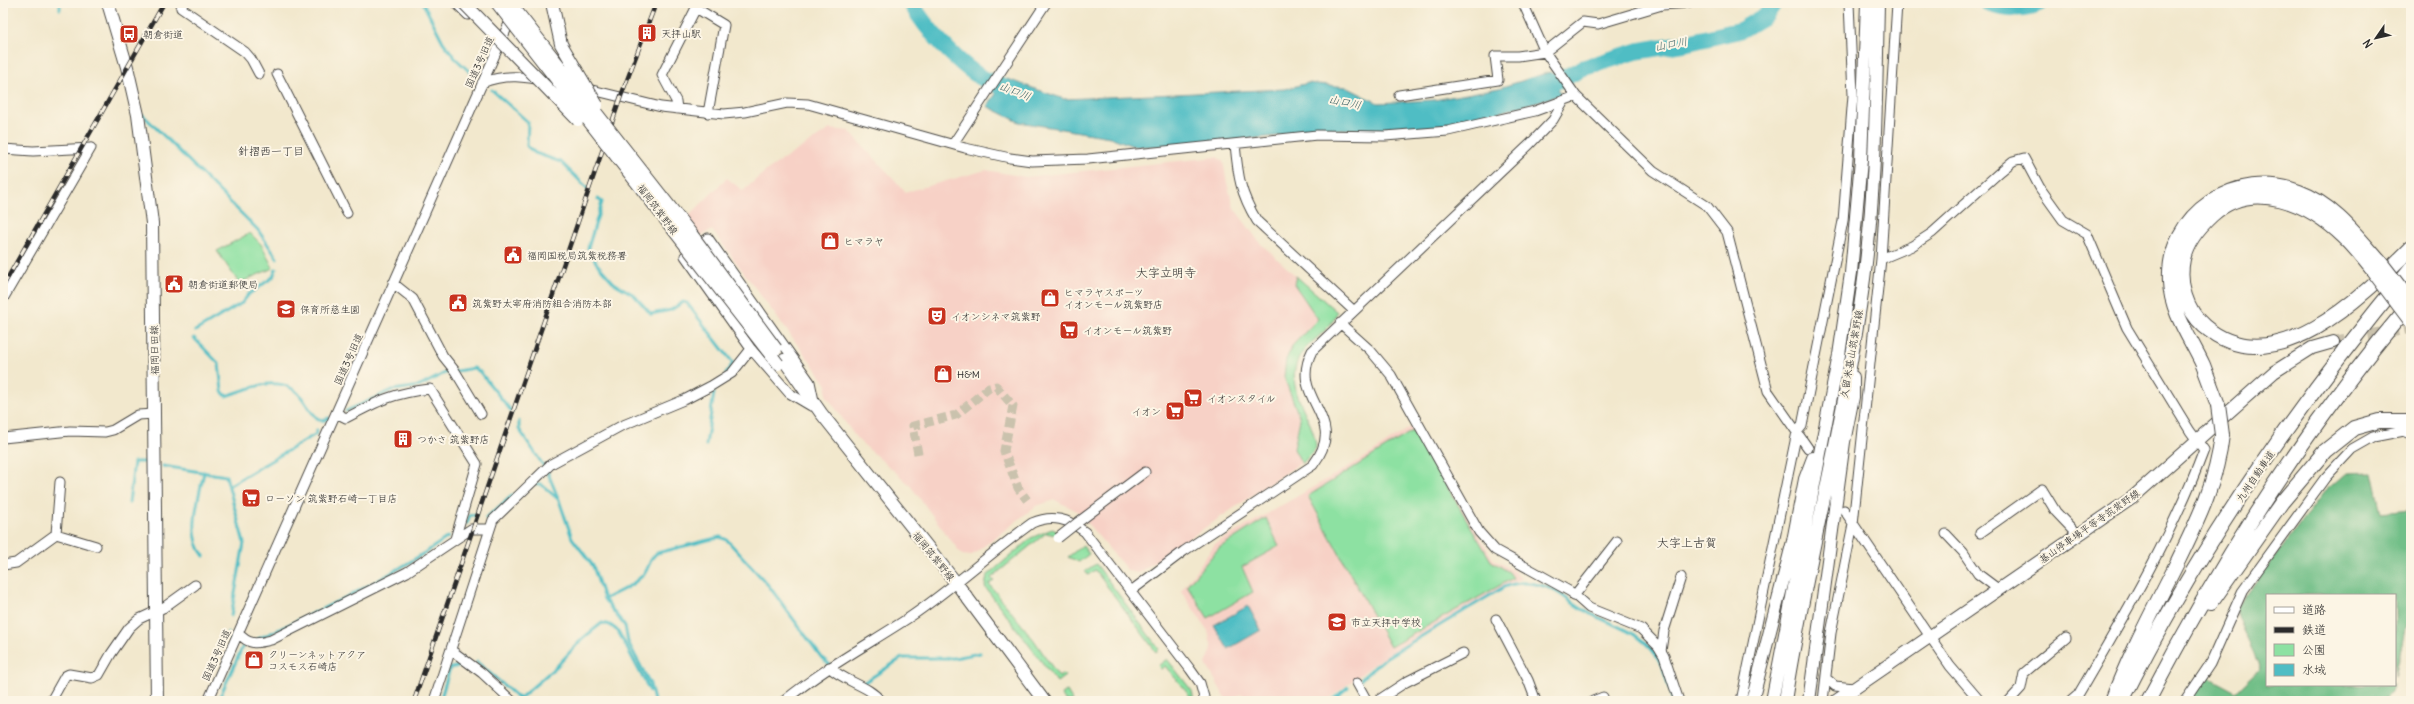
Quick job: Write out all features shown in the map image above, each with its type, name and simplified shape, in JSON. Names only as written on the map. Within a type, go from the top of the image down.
[{"type":"highway","points":[[2112,701],[2124,670],[2201,513],[2219,460],[2222,435],[2218,405],[2203,366],[2179,314],[2170,282],[2175,246],[2191,217],[2203,206],[2230,191],[2245,186],[2264,184],[2299,192],[2330,210],[2376,266],[2410,325]]},
{"type":"highway","points":[[2411,248],[2367,292],[2347,308],[2299,335],[2278,343],[2263,345],[2247,346],[2221,338],[2199,322],[2190,309],[2184,294],[2182,275],[2183,259],[2195,232],[2219,208],[2236,200],[2252,197],[2288,200],[2306,208],[2344,237],[2376,266],[2411,302]]},
{"type":"highway","name":"九州自動車道","points":[[2122,701],[2188,581],[2258,472],[2323,378],[2411,268]]},
{"type":"highway","name":"九州自動車道","points":[[2148,701],[2168,663],[2246,527],[2279,477],[2359,366],[2411,302]]},
{"type":"highway","points":[[2168,663],[2282,502],[2325,451],[2354,428],[2379,421],[2411,421]]},
{"type":"main road","name":"福岡日田線","points":[[108,3],[132,86],[144,150],[152,223],[157,701]]},
{"type":"main road","points":[[464,3],[567,107],[640,186]]},
{"type":"main road","name":"福岡筑紫野線","points":[[497,3],[640,186],[957,584],[1044,701]]},
{"type":"main road","name":"福岡筑紫野線","points":[[510,3],[692,235],[781,362]]},
{"type":"main road","points":[[552,3],[561,44],[622,147]]},
{"type":"main road","name":"久留米基山筑紫野線","points":[[1772,701],[1839,355],[1851,273],[1861,160],[1867,3]]},
{"type":"main road","name":"久留米基山筑紫野線","points":[[1785,701],[1796,631],[1852,352],[1864,278],[1874,162],[1878,3]]},
{"type":"main road","name":"基山停車場平等寺筑紫野線","points":[[1836,701],[2077,534],[2132,498],[2274,372],[2312,348],[2333,342]]},
{"type":"main road","points":[[1809,701],[1843,450],[1853,397],[1852,352]]},
{"type":"main road","points":[[1752,701],[1792,541],[1805,479],[1824,430]]},
{"type":"street","points":[[183,3],[180,8],[244,52],[251,59],[259,74]]},
{"type":"street","points":[[456,3],[499,45]]},
{"type":"street","name":"国道3号旧道","points":[[208,701],[518,3]]},
{"type":"street","points":[[953,144],[999,71],[1046,3]]},
{"type":"street","points":[[1523,3],[1545,52],[1559,69],[1570,89],[1576,96],[1653,172],[1707,206],[1727,232],[1768,391],[1808,448]]},
{"type":"street","points":[[1399,95],[1498,80],[1495,56],[1518,56],[1545,52],[1584,22],[1598,24],[1662,4],[1690,3]]},
{"type":"street","points":[[1741,701],[1797,432],[1802,426],[1846,221],[1853,95],[1848,3]]},
{"type":"street","points":[[1823,701],[1831,633],[1853,524],[1881,260],[1880,225],[1897,3]]},
{"type":"street","points":[[677,110],[676,101],[662,75],[696,8],[724,25],[708,113]]},
{"type":"street","points":[[277,74],[347,213]]},
{"type":"street","points":[[482,83],[496,77],[508,75],[602,90],[677,110],[708,113],[724,114],[745,112],[787,103],[808,104],[953,144],[1010,158],[1032,161],[1088,159],[1317,135],[1385,136],[1448,131],[1535,111],[1576,96]]},
{"type":"street","points":[[1131,591],[1184,551],[1313,465],[1323,452],[1327,437],[1325,421],[1308,391],[1305,376],[1306,363],[1312,351],[1530,144],[1553,120],[1564,101]]},
{"type":"street","points":[[1235,144],[1238,182],[1245,202],[1257,221],[1354,311]]},
{"type":"street","points":[[3,149],[32,151],[91,148],[3,299]]},
{"type":"street","points":[[1881,260],[1912,246],[1932,233],[2013,161],[2024,158],[2040,188],[2062,220],[2086,234],[2127,328],[2204,450],[2195,475],[2164,539],[2108,644],[2078,695],[2071,701]]},
{"type":"street","points":[[708,238],[810,382],[812,403],[789,392],[751,349],[685,256],[708,238]]},
{"type":"street","points":[[393,283],[413,299],[443,356],[455,371],[481,414]]},
{"type":"street","points":[[1340,323],[1370,350],[1391,375],[1483,537],[1494,550],[1513,563],[1574,596],[1589,608],[1641,630],[1661,651],[1679,701]]},
{"type":"street","points":[[434,701],[493,520],[551,464],[621,426],[686,399],[712,386],[732,374],[751,349]]},
{"type":"street","points":[[336,413],[346,418],[378,401],[400,392],[430,388],[477,464],[455,539]]},
{"type":"street","points":[[3,438],[70,431],[105,432],[113,430],[138,415],[154,414]]},
{"type":"street","points":[[2185,701],[2210,664],[2242,592],[2325,478],[2352,449],[2373,437],[2404,431],[2411,434]]},
{"type":"street","points":[[1058,538],[1145,472]]},
{"type":"street","points":[[3,565],[16,563],[56,534],[60,482]]},
{"type":"street","points":[[1980,533],[2042,489],[2056,512],[2077,534]]},
{"type":"street","points":[[1844,510],[1950,666],[1980,701]]},
{"type":"street","points":[[784,701],[829,667],[910,617],[957,584],[1032,523],[1043,518],[1057,517],[1072,522],[1085,532],[1200,683],[1205,701]]},
{"type":"street","points":[[238,633],[245,641],[256,644],[271,640],[407,572],[470,529],[489,529]]},
{"type":"street","points":[[56,534],[96,546]]},
{"type":"street","points":[[1946,534],[1964,552],[1978,574],[1998,589]]},
{"type":"street","points":[[1574,596],[1617,541]]},
{"type":"street","points":[[1661,651],[1664,630],[1681,577]]},
{"type":"street","points":[[51,701],[65,676],[69,674],[92,678],[99,675],[129,628],[139,619],[157,610],[195,585]]},
{"type":"street","points":[[1496,619],[1528,680],[1536,701]]},
{"type":"street","points":[[2009,701],[2021,688],[2024,673],[2066,638]]},
{"type":"street","points":[[451,650],[482,673],[512,701]]},
{"type":"street","points":[[1377,701],[1406,682],[1463,653]]},
{"type":"street","points":[[829,667],[847,681],[864,687],[881,701]]},
{"type":"street","points":[[1826,678],[1835,686],[1854,688]]},
{"type":"street","points":[[1357,683],[1367,701]]},
{"type":"street","points":[[1593,701],[1603,697]]},
{"type":"shaded area","name":"イオンモール筑紫野","points":[[830,129],[849,131],[906,192],[986,170],[1026,177],[1217,157],[1223,161],[1234,208],[1260,243],[1333,310],[1303,347],[1295,361],[1293,389],[1304,415],[1302,462],[1138,573],[1128,571],[1077,511],[1055,500],[1036,506],[971,556],[962,555],[909,484],[857,439],[826,395],[827,385],[712,230],[700,236],[688,217],[727,178],[743,191],[767,170]]},
{"type":"shaded area","points":[[1414,425],[1493,559],[1514,571],[1522,579],[1514,581],[1382,658],[1326,701],[1247,701],[1242,694],[1227,701],[1206,664],[1212,649],[1208,631],[1181,591],[1215,544],[1367,456]]},
{"type":"green space","points":[[250,233],[261,244],[273,268],[239,283],[217,251]]},
{"type":"green space","points":[[1296,276],[1337,312],[1334,319],[1324,332],[1300,355],[1294,373],[1297,395],[1311,426],[1316,448],[1302,464],[1294,449],[1300,419],[1284,377],[1286,360],[1292,346],[1318,319],[1294,284]]},
{"type":"green space","points":[[1414,430],[1491,561],[1509,572],[1513,578],[1390,647],[1308,496]]},
{"type":"green space","points":[[2372,472],[2381,513],[2411,510],[2411,619],[2406,624],[2396,672],[2396,594],[2266,594],[2266,686],[2393,686],[2392,692],[2379,701],[2185,701],[2206,676],[2236,692],[2260,669],[2235,609],[2324,492],[2346,473]]},
{"type":"green space","points":[[1266,518],[1279,546],[1242,567],[1253,592],[1208,618],[1187,585],[1219,548]]},
{"type":"green space","points":[[1052,529],[1059,532],[1056,535],[1046,533],[991,578],[994,581],[989,584],[1034,640],[1059,677],[1063,674],[1065,676],[1057,682],[985,587],[987,576],[1031,538]]},
{"type":"green space","points":[[1083,545],[1089,554],[1079,562],[1068,557]]},
{"type":"green space","points":[[1096,564],[1159,649],[1156,652],[1095,570],[1088,575],[1085,571]]},
{"type":"green space","points":[[1167,659],[1192,691],[1194,701],[1165,666],[1161,669],[1158,666]]},
{"type":"green space","points":[[1067,691],[1073,701],[1066,701],[1061,694]]},
{"type":"water","points":[[1550,72],[1561,95],[1486,116],[1428,128],[1382,130],[1342,129],[1173,147],[1133,146],[1110,137],[1019,122],[987,106],[1007,79],[1064,99],[1285,89],[1308,83],[1346,87],[1378,103],[1434,100],[1499,88]]},
{"type":"water","points":[[1248,606],[1261,630],[1228,649],[1214,625]]},
{"type":"waterway","points":[[60,3],[60,9]]},
{"type":"waterway","points":[[423,3],[443,42],[455,58],[472,74]]},
{"type":"waterway","name":"山口川","points":[[911,3],[935,36],[967,67],[988,81],[1023,94]]},
{"type":"waterway","name":"山口川","points":[[1531,86],[1560,80],[1583,68],[1638,51],[1686,43],[1741,30],[1766,15],[1774,3]]},
{"type":"waterway","name":"山口川","points":[[1988,3],[2014,8],[2034,6],[2040,3]]},
{"type":"waterway","points":[[492,90],[528,122],[527,146],[535,153],[561,162],[588,189]]},
{"type":"waterway","points":[[143,115],[258,230],[277,258]]},
{"type":"waterway","points":[[598,199],[602,202],[588,248],[597,264],[614,283],[634,295],[651,314],[671,310],[683,302],[687,303],[733,363],[726,373]]},
{"type":"waterway","points":[[195,331],[242,303],[249,294],[273,277],[276,269]]},
{"type":"waterway","points":[[194,338],[219,364],[222,391],[226,396],[266,384],[286,386],[294,390],[302,398],[313,414],[319,419],[322,421],[329,418]]},
{"type":"waterway","points":[[346,411],[392,390],[420,386],[445,373],[474,368],[480,372],[512,412]]},
{"type":"waterway","points":[[706,445],[714,393]]},
{"type":"waterway","points":[[519,421],[519,429],[547,471],[559,500]]},
{"type":"waterway","points":[[230,485],[316,434],[317,430]]},
{"type":"waterway","points":[[129,503],[134,462],[146,462]]},
{"type":"waterway","points":[[163,466],[226,476],[244,543],[231,616]]},
{"type":"waterway","points":[[204,472],[195,516],[196,538],[204,556]]},
{"type":"waterway","points":[[535,484],[541,484],[559,500],[572,538],[593,566],[604,599],[625,626],[628,642],[650,684],[654,701]]},
{"type":"waterway","points":[[486,518],[513,495]]},
{"type":"waterway","points":[[467,523],[470,515],[476,515]]},
{"type":"waterway","points":[[258,639],[331,605],[379,580],[448,537]]},
{"type":"waterway","points":[[604,599],[640,578],[646,571],[652,557],[657,553],[720,537],[727,540],[769,586],[822,658],[830,665]]},
{"type":"waterway","points":[[1361,679],[1385,658],[1504,587],[1517,583],[1526,583],[1547,587],[1559,593],[1581,609],[1624,629],[1642,640],[1659,660],[1673,701]]},
{"type":"waterway","points":[[519,699],[557,666],[582,639],[602,623],[610,625],[618,631],[650,691]]},
{"type":"waterway","points":[[228,633],[228,639]]},
{"type":"waterway","points":[[218,701],[243,646]]},
{"type":"waterway","points":[[863,683],[902,658],[954,658],[980,653]]},
{"type":"waterway","points":[[477,662],[522,701]]},
{"type":"waterway","points":[[440,701],[450,668],[459,666]]},
{"type":"waterway","points":[[1331,701],[1348,687]]},
{"type":"tunnel","points":[[1849,221],[1876,225]]},
{"type":"tunnel","points":[[2333,342],[2409,328]]},
{"type":"tunnel","points":[[918,454],[913,426],[956,415],[989,388],[996,386],[1013,406],[1004,451],[1018,488],[1027,500]]},
{"type":"railway","points":[[3,286],[164,3]]},
{"type":"railway","points":[[414,701],[621,96],[656,3]]},
{"type":"place","name":"天拝山駅","points":[[647,33]]},
{"type":"place","name":"朝倉街道","points":[[129,34]]},
{"type":"place","name":"ヒマラヤ","points":[[830,241]]},
{"type":"place","name":"福岡国税局筑紫税務署","points":[[513,255]]},
{"type":"place","name":"朝倉街道郵便局","points":[[174,284]]},
{"type":"place","name":"ヒマラヤスポーツ イオンモール筑紫野店","points":[[1050,298]]},
{"type":"place","name":"筑紫野太宰府消防組合消防本部","points":[[458,303]]},
{"type":"place","name":"保育所慈生園","points":[[286,309]]},
{"type":"place","name":"イオンシネマ筑紫野","points":[[937,316]]},
{"type":"place","name":"イオンモール筑紫野","points":[[1069,330]]},
{"type":"place","name":"H&M","points":[[943,374]]},
{"type":"place","name":"イオンスタイル","points":[[1193,398]]},
{"type":"place","name":"イオン","points":[[1175,411]]},
{"type":"place","name":"つかさ 筑紫野店","points":[[403,439]]},
{"type":"place","name":"ローソン 筑紫野石崎一丁目店","points":[[251,498]]},
{"type":"place","name":"市立天拝中学校","points":[[1337,622]]},
{"type":"place","name":"クリーンネットアクア コスモス石崎店","points":[[254,660]]},
{"type":"district","name":"針摺西一丁目","points":[[271,151]]},
{"type":"district","name":"大字立明寺","points":[[1166,273]]},
{"type":"district","name":"大字上古賀","points":[[1687,543]]}]
